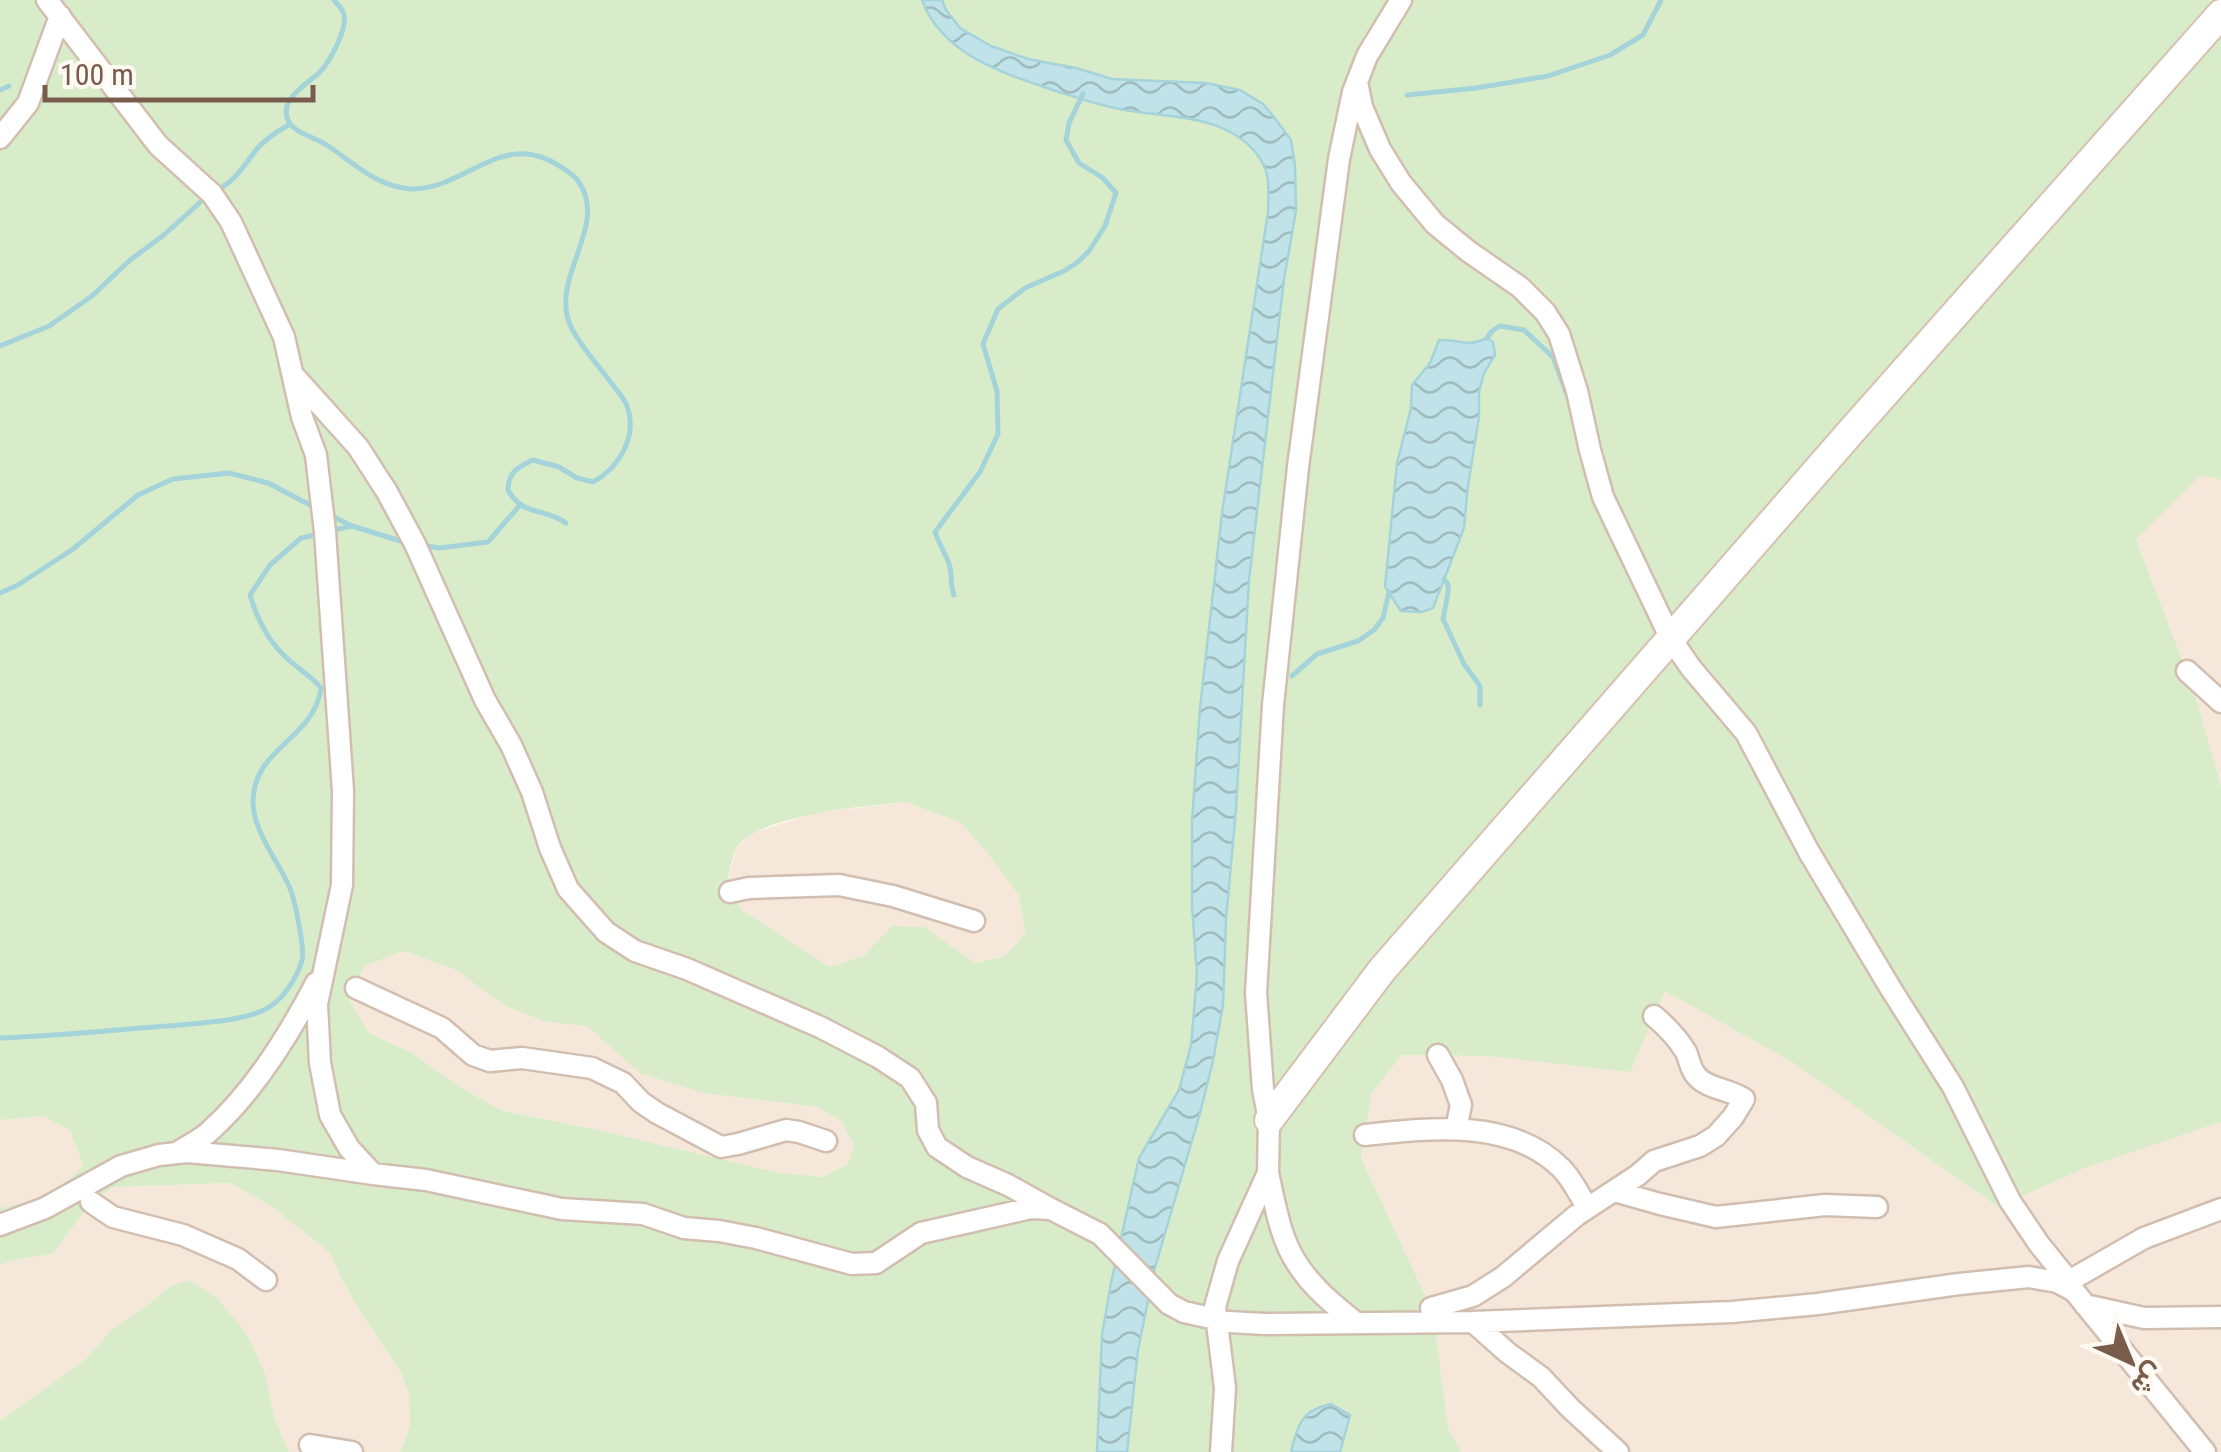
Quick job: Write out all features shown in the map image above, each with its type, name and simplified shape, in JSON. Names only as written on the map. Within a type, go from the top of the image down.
[{"type":"main road","points":[[1269,1120],[1382,970],[2221,14]]},
{"type":"street","points":[[1355,1322],[1323,1295],[1297,1264],[1284,1237],[1268,1173],[1269,1120],[1262,1089],[1256,993],[1273,704],[1298,467],[1338,158],[1366,56],[1401,0]]},
{"type":"street","points":[[0,138],[28,103],[54,8]]},
{"type":"street","points":[[54,8],[158,145],[212,194],[231,222],[284,337],[302,417],[316,456],[326,532],[342,774],[342,885],[317,1004],[320,1063],[330,1115],[349,1148],[373,1174]]},
{"type":"street","points":[[1357,82],[1362,108],[1401,183],[1435,224],[1520,288],[1545,312],[1558,334],[1578,391],[1603,497],[1671,639],[1746,734],[1820,870],[1953,1086],[2010,1202],[2076,1293],[2205,1452]]},
{"type":"street","points":[[293,376],[358,447],[387,492],[416,544],[485,700],[511,745],[568,889],[606,932],[636,951],[688,968],[820,1027],[910,1078],[926,1103],[928,1130],[938,1146],[968,1168],[1100,1234],[1169,1304],[1184,1312],[1217,1320],[1265,1324],[1473,1322],[1732,1312],[2029,1277],[2057,1282],[2144,1318],[2221,1317]]},
{"type":"street","points":[[2187,671],[2221,702]]},
{"type":"street","points":[[730,892],[839,885],[893,896],[974,921]]},
{"type":"street","points":[[177,1153],[209,1133],[233,1108],[301,1011],[326,963]]},
{"type":"street","points":[[356,988],[442,1028],[473,1055],[490,1060],[522,1058],[592,1068],[623,1083],[657,1113],[721,1147],[786,1130],[826,1141]]},
{"type":"street","points":[[1431,1308],[1473,1296],[1654,1161],[1700,1146],[1716,1136],[1733,1117],[1744,1099],[1706,1083],[1695,1074],[1672,1031],[1654,1016]]},
{"type":"street","points":[[1438,1055],[1461,1105],[1456,1129]]},
{"type":"street","points":[[1365,1134],[1456,1129],[1522,1141],[1563,1170],[1587,1208]]},
{"type":"street","points":[[0,1225],[45,1208],[121,1166],[177,1153],[262,1158],[442,1182],[562,1209],[643,1214],[684,1228],[719,1230],[852,1264],[876,1262],[920,1233],[1031,1208],[1050,1209]]},
{"type":"street","points":[[1221,1452],[1225,1388],[1215,1306],[1228,1261],[1268,1173]]},
{"type":"street","points":[[1614,1190],[1716,1217],[1825,1205],[1877,1207]]},
{"type":"street","points":[[90,1202],[112,1217],[183,1235],[238,1259],[266,1280]]},
{"type":"street","points":[[2076,1293],[2144,1238],[2221,1209]]},
{"type":"street","points":[[1473,1322],[1540,1376],[1618,1452]]},
{"type":"street","points":[[310,1444],[352,1452]]},
{"type":"shaded area","points":[[2201,474],[2221,480],[2221,786],[2193,688],[2136,538]]},
{"type":"shaded area","points":[[906,802],[961,823],[1019,896],[1025,932],[1003,957],[975,963],[953,949],[892,926],[863,956],[829,967],[742,910],[726,887],[736,849],[753,833],[814,813]]},
{"type":"shaded area","points":[[404,951],[456,970],[505,1006],[546,1022],[587,1026],[703,1093],[818,1107],[841,1121],[854,1144],[848,1164],[822,1177],[776,1172],[503,1111],[458,1086],[412,1053],[369,1033],[350,1002],[364,966]]},
{"type":"shaded area","points":[[1664,990],[1792,1062],[1998,1207],[2085,1168],[2221,1122],[2221,1452],[1461,1452],[1448,1428],[1433,1312],[1361,1158],[1372,1093],[1402,1055],[1489,1056]]},
{"type":"shaded area","points":[[44,1116],[70,1131],[83,1165],[55,1191],[0,1208],[0,1120]]},
{"type":"shaded area","points":[[230,1183],[271,1206],[330,1253],[363,1316],[401,1372],[409,1395],[410,1426],[400,1452],[289,1452],[274,1417],[266,1376],[169,1287],[111,1330],[86,1359],[0,1421],[0,1265],[53,1254],[91,1202],[114,1187]]},
{"type":"green space","points":[[0,0],[922,0],[944,35],[996,69],[1100,104],[1214,125],[1248,144],[1261,160],[1268,178],[1268,212],[1222,513],[1200,708],[1192,822],[1197,976],[1191,1045],[1179,1090],[1139,1158],[1102,1335],[1097,1452],[400,1452],[410,1426],[409,1395],[401,1372],[363,1316],[330,1253],[271,1206],[230,1183],[114,1187],[91,1202],[53,1254],[0,1265],[0,1208],[46,1194],[65,1183],[83,1165],[70,1131],[44,1116],[0,1120]],"holes":[[[906,802],[961,823],[1019,896],[1025,932],[1003,957],[975,963],[924,927],[892,926],[863,956],[829,967],[742,910],[726,887],[736,849],[747,837],[766,827],[841,809]],[[404,951],[456,970],[505,1006],[546,1022],[587,1026],[640,1073],[703,1093],[818,1107],[841,1121],[854,1144],[848,1164],[822,1177],[776,1172],[503,1111],[458,1086],[412,1053],[369,1033],[350,1002],[364,966]]]},
{"type":"green space","points":[[942,0],[2221,0],[2221,480],[2201,475],[2136,539],[2193,688],[2221,786],[2221,1122],[2085,1168],[1998,1207],[1792,1062],[1665,991],[1630,1072],[1489,1056],[1402,1055],[1372,1093],[1361,1158],[1433,1312],[1448,1428],[1461,1452],[1340,1452],[1345,1436],[1315,1407],[1298,1426],[1291,1452],[1127,1452],[1138,1350],[1154,1271],[1200,1113],[1223,1005],[1249,580],[1284,279],[1296,211],[1295,165],[1206,83],[1112,79],[1028,59],[991,46],[960,28]],"holes":[[[1451,340],[1495,355],[1479,392],[1464,528],[1433,608],[1389,538],[1397,463],[1411,408],[1412,385]]]},
{"type":"green space","points":[[188,1280],[217,1298],[248,1336],[266,1376],[274,1417],[289,1452],[0,1452],[0,1421],[86,1359],[111,1330],[169,1287]]},
{"type":"water","points":[[922,0],[942,0],[960,28],[991,46],[1028,59],[1112,79],[1206,83],[1240,90],[1263,104],[1291,140],[1295,165],[1296,211],[1284,279],[1249,580],[1223,1005],[1200,1113],[1154,1271],[1138,1350],[1127,1452],[1097,1452],[1102,1335],[1139,1158],[1179,1090],[1191,1045],[1197,976],[1192,822],[1200,708],[1222,513],[1268,212],[1268,179],[1261,160],[1248,144],[1214,125],[1100,105],[977,60],[944,35]]},
{"type":"water","points":[[1487,338],[1493,342],[1495,355],[1479,392],[1464,528],[1433,608],[1401,611],[1385,587],[1397,463],[1411,408],[1412,385],[1430,363],[1439,340],[1468,343]]},
{"type":"water","points":[[1331,1404],[1350,1415],[1340,1452],[1291,1452],[1302,1420],[1313,1410]]},
{"type":"waterway","points":[[334,0],[344,18],[341,35],[323,68],[289,103],[287,118],[292,126],[365,172],[398,187],[431,187],[485,163],[521,154],[540,157],[566,170],[578,181],[586,197],[585,231],[568,284],[568,319],[582,345],[626,404],[630,417],[628,440],[618,460],[593,482],[533,460],[515,471],[508,490],[527,508],[566,523]]},
{"type":"waterway","points":[[1407,95],[1548,76],[1610,55],[1643,35],[1661,0]]},
{"type":"waterway","points":[[0,90],[9,86]]},
{"type":"waterway","points":[[954,595],[950,567],[935,532],[980,472],[998,434],[997,391],[983,344],[998,309],[1025,288],[1064,271],[1089,251],[1105,226],[1116,193],[1103,178],[1079,163],[1066,140],[1069,123],[1083,94]]},
{"type":"waterway","points":[[216,191],[234,178],[263,142],[290,124]]},
{"type":"waterway","points":[[0,346],[49,326],[92,296],[206,197]]},
{"type":"waterway","points":[[1487,338],[1500,326],[1524,330],[1553,357],[1570,403]]},
{"type":"waterway","points":[[0,593],[73,549],[138,495],[173,479],[229,473],[268,483],[314,507]]},
{"type":"waterway","points":[[423,545],[439,548],[488,542],[520,505]]},
{"type":"waterway","points":[[328,514],[407,543]]},
{"type":"waterway","points":[[329,531],[352,526]]},
{"type":"waterway","points":[[0,1038],[232,1019],[266,1009],[293,981],[303,953],[296,908],[289,886],[261,834],[253,802],[263,768],[307,720],[321,688],[275,646],[250,595],[270,565],[301,538],[319,534]]},
{"type":"waterway","points":[[1444,579],[1448,593],[1443,619],[1464,664],[1480,686],[1480,705]]},
{"type":"waterway","points":[[1292,676],[1317,654],[1358,641],[1374,630],[1383,618],[1389,592]]}]
